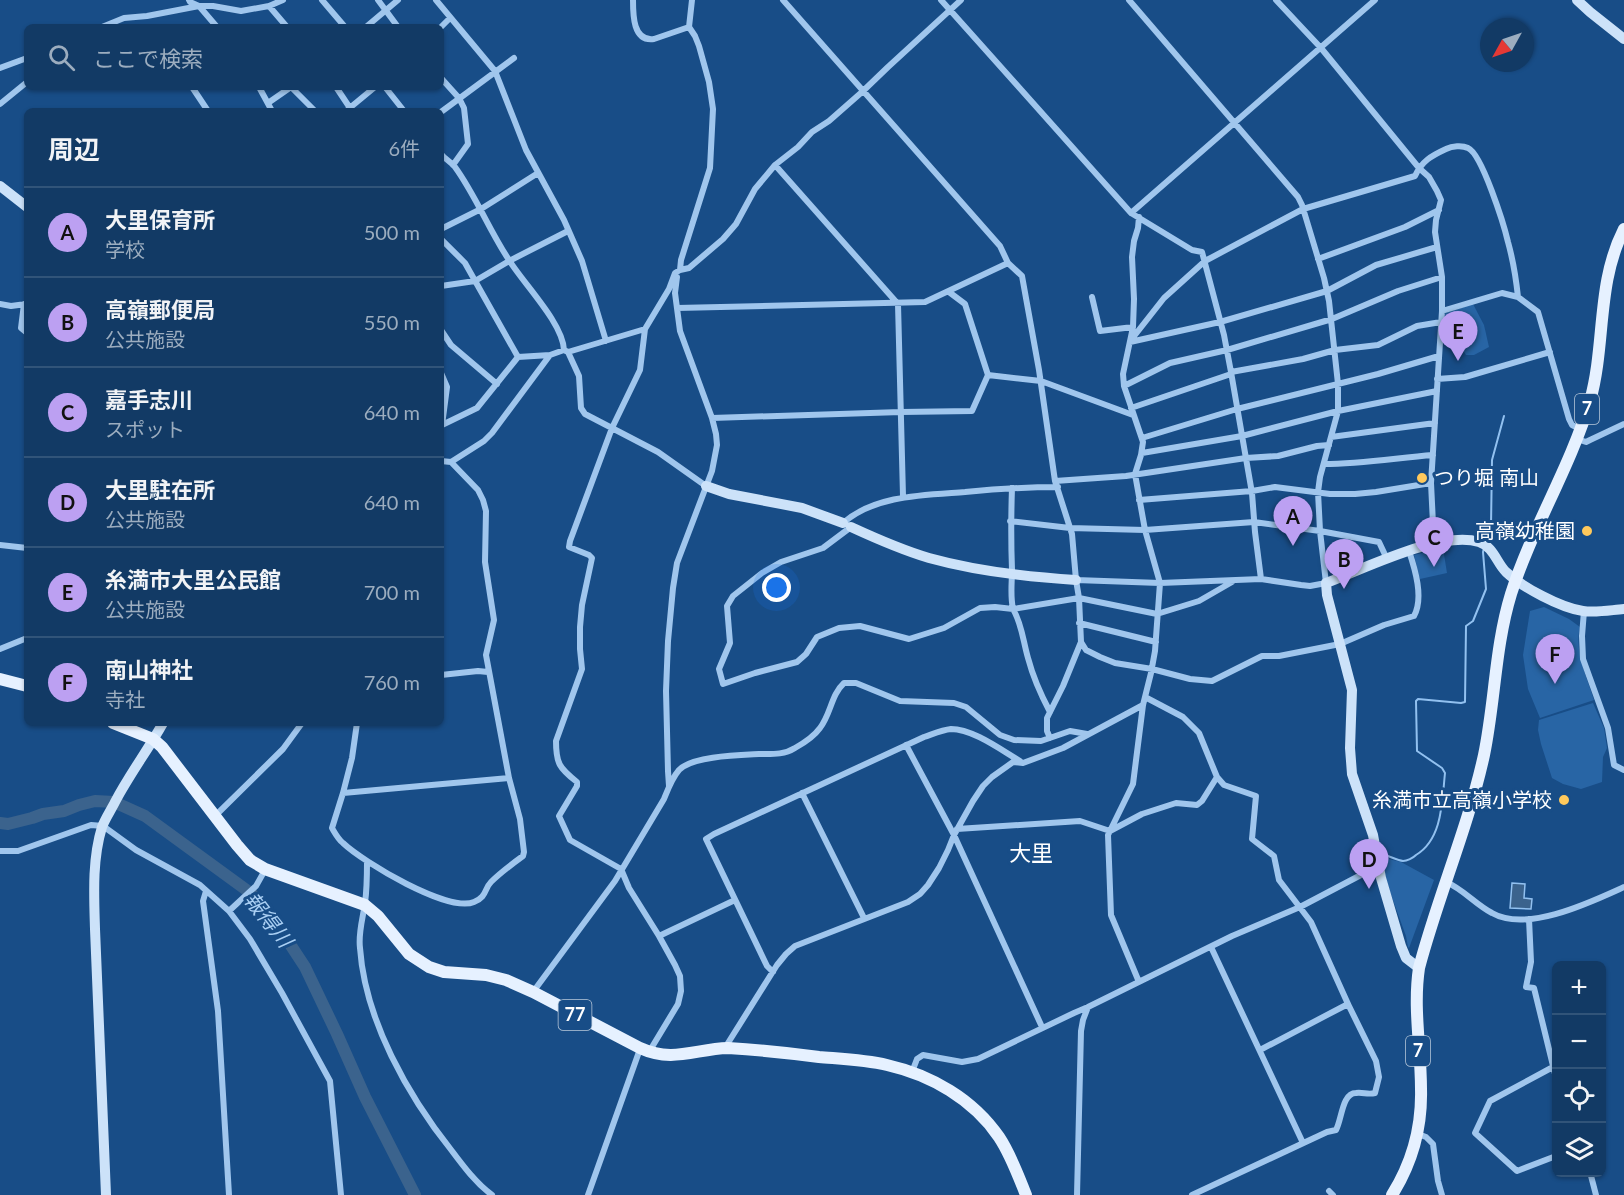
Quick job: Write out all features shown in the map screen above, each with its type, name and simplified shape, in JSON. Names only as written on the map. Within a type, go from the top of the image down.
[{"type":"main road","name":"7","points":[[1392,1195],[1410,1159],[1418,1134],[1421,1087],[1417,1029],[1419,968],[1477,783],[1488,734],[1503,628],[1516,579],[1579,434],[1590,399],[1607,275],[1617,242],[1624,229]]},
{"type":"main road","points":[[0,679],[24,685]]},
{"type":"main road","name":"77","points":[[121,726],[153,739],[167,753],[250,860],[265,869],[365,905],[378,916],[409,954],[429,967],[444,972],[495,976],[512,982],[657,1055],[674,1056],[712,1048],[728,1048],[874,1062],[912,1072],[950,1090],[981,1114],[1008,1152],[1026,1195]]},
{"type":"street","points":[[189,0],[199,6],[215,24]]},
{"type":"street","points":[[109,24],[124,18],[199,6],[241,11],[269,6],[283,0]]},
{"type":"street","points":[[322,0],[342,24]]},
{"type":"street","points":[[378,0],[396,24]]},
{"type":"street","points":[[370,24],[398,0]]},
{"type":"street","points":[[436,0],[495,71],[526,150],[582,261],[606,341]]},
{"type":"street","points":[[633,0],[633,18],[638,32],[648,40],[688,27]]},
{"type":"street","points":[[588,1195],[644,1050],[678,1004],[681,983],[677,970],[629,888],[621,869],[570,840],[559,816],[577,786],[576,782],[562,771],[556,752],[556,741],[582,669],[581,616],[592,558],[568,547],[612,429],[640,370],[645,329],[677,272],[710,168],[713,109],[709,82],[695,36],[688,27],[692,0]]},
{"type":"street","points":[[783,0],[1000,246],[1008,262],[1022,276],[1057,484],[1072,534],[1081,642],[1086,650],[1115,663],[1152,669],[1190,679],[1212,681],[1263,656],[1279,656],[1340,645],[1384,625],[1416,614],[1417,584],[1409,551]]},
{"type":"street","points":[[941,0],[1131,213],[1192,250],[1202,252],[1227,350],[1252,491],[1261,579]]},
{"type":"street","points":[[677,272],[689,268],[736,224],[755,189],[776,165],[812,132],[829,121],[862,92],[961,0]]},
{"type":"street","points":[[1129,0],[1298,197],[1318,259],[1332,319],[1338,384],[1338,411],[1318,492],[1320,531],[1327,595],[1352,690],[1350,748],[1352,774],[1373,835],[1378,866],[1406,958],[1419,968]]},
{"type":"street","points":[[1276,0],[1321,48],[1419,168],[1429,177],[1441,200],[1436,220],[1437,247],[1442,277],[1442,311],[1431,483],[1434,544]]},
{"type":"street","points":[[1131,213],[1375,0]]},
{"type":"street","points":[[1577,0],[1624,39]]},
{"type":"street","points":[[269,6],[284,24]]},
{"type":"street","points":[[444,24],[450,18]]},
{"type":"street","points":[[444,110],[514,58]]},
{"type":"street","points":[[0,68],[24,59]]},
{"type":"street","points":[[444,81],[459,98],[464,108],[468,144],[453,165]]},
{"type":"street","points":[[0,104],[24,84]]},
{"type":"street","points":[[194,90],[206,108]]},
{"type":"street","points":[[261,90],[270,108]]},
{"type":"street","points":[[268,103],[287,90]]},
{"type":"street","points":[[294,90],[312,108]]},
{"type":"street","points":[[338,90],[348,108]]},
{"type":"street","points":[[351,108],[372,90]]},
{"type":"street","points":[[387,90],[402,108]]},
{"type":"street","points":[[1129,342],[1164,298],[1205,261],[1303,209],[1415,176],[1423,162],[1448,148],[1459,146],[1469,148],[1474,153],[1485,174],[1508,241],[1518,297]]},
{"type":"street","points":[[444,157],[453,165],[481,209],[509,261],[554,323],[579,376],[581,408],[585,414],[658,452],[706,486],[729,494],[801,508],[929,558],[1012,574],[1076,580],[1160,583],[1261,579],[1310,586],[1326,584],[1387,559],[1434,544],[1454,541],[1478,542],[1487,545],[1504,570],[1555,602],[1584,612],[1624,609]]},
{"type":"street","points":[[776,165],[898,304],[903,496]]},
{"type":"street","points":[[444,228],[481,209],[538,173]]},
{"type":"street","points":[[0,186],[24,205]]},
{"type":"street","points":[[1318,259],[1405,227],[1439,210]]},
{"type":"street","points":[[1139,217],[1132,257],[1134,299],[1132,327],[1123,374],[1124,386],[1143,442],[1135,474],[1145,530],[1160,583],[1156,642],[1143,705],[1133,784],[1108,835],[1111,915],[1139,982]]},
{"type":"street","points":[[444,286],[475,281],[568,231]]},
{"type":"street","points":[[444,242],[465,263],[518,357]]},
{"type":"street","points":[[1129,342],[1220,322],[1327,291],[1376,265],[1437,247]]},
{"type":"street","points":[[677,308],[925,302],[1008,262]]},
{"type":"street","points":[[669,786],[666,691],[673,588],[677,563],[712,471],[717,445],[712,418],[684,343],[675,294],[677,272]]},
{"type":"street","points":[[1124,386],[1170,363],[1227,350],[1332,319],[1398,291],[1442,277]]},
{"type":"street","points":[[712,418],[972,411],[988,375],[965,304],[949,291]]},
{"type":"street","points":[[1442,311],[1502,293],[1518,297],[1538,312],[1569,419],[1579,434],[1586,441],[1624,424]]},
{"type":"street","points":[[1092,297],[1100,331],[1132,327]]},
{"type":"street","points":[[0,304],[11,306],[24,304]]},
{"type":"street","points":[[24,314],[21,328],[24,330]]},
{"type":"street","points":[[988,375],[1041,381],[1132,412],[1231,373],[1303,359],[1335,350],[1378,345],[1417,326],[1441,322]]},
{"type":"street","points":[[444,424],[477,408],[518,357],[550,355],[645,329]]},
{"type":"street","points":[[444,334],[451,345],[497,384]]},
{"type":"street","points":[[1437,379],[1465,376],[1550,352]]},
{"type":"street","points":[[444,461],[451,462],[484,441],[492,433],[550,355]]},
{"type":"street","points":[[1142,438],[1237,409],[1439,356]]},
{"type":"street","points":[[444,380],[447,387],[444,406]]},
{"type":"street","points":[[1142,453],[1242,436],[1338,411],[1437,391]]},
{"type":"street","points":[[1331,437],[1435,423]]},
{"type":"street","points":[[1234,580],[1199,602],[1157,614],[1079,598],[1013,609],[980,608],[944,628],[909,639],[860,626],[839,628],[817,637],[806,654],[797,662],[723,684],[719,669],[730,643],[727,606],[733,596],[762,573],[781,562],[823,548],[847,525],[855,513],[903,496],[1057,484],[1246,458],[1278,456],[1329,445]]},
{"type":"street","points":[[1324,464],[1355,464],[1433,455]]},
{"type":"street","points":[[356,726],[344,793],[332,828],[341,841],[367,861],[423,892],[445,901],[474,902],[485,895],[489,884],[524,852],[518,806],[509,778],[486,655],[494,620],[485,562],[486,512],[478,490],[451,462]]},
{"type":"street","points":[[1139,500],[1275,487],[1355,494],[1431,483]]},
{"type":"street","points":[[1012,488],[1010,593],[1029,660],[1050,712]]},
{"type":"street","points":[[1010,521],[1070,528],[1145,530],[1254,522],[1379,542],[1387,559]]},
{"type":"street","points":[[0,545],[24,548]]},
{"type":"street","points":[[1584,612],[1583,660],[1608,728],[1614,765],[1624,770]]},
{"type":"street","points":[[1079,623],[1156,642]]},
{"type":"street","points":[[0,649],[24,639]]},
{"type":"street","points":[[1050,738],[1047,731],[1047,718],[1081,642]]},
{"type":"street","points":[[444,675],[488,672]]},
{"type":"street","points":[[533,992],[615,882],[664,799],[669,786],[685,765],[696,760],[779,754],[795,748],[820,729],[838,689],[844,683],[867,687],[900,701],[954,703],[966,707],[1000,735],[1007,738],[1041,741],[1070,731],[1087,734]]},
{"type":"street","points":[[1145,697],[1184,717],[1199,733],[1217,777],[1224,784],[1256,796],[1252,838],[1274,856],[1279,880],[1311,922],[1378,1066],[1379,1077],[1375,1093],[1371,1095],[1349,1094],[1336,1130],[1192,1195]]},
{"type":"street","points":[[728,1048],[728,1043],[773,972],[795,946],[908,902],[924,890],[939,868],[978,793],[986,782],[1000,770],[1013,762],[1023,763],[1063,748],[1143,705]]},
{"type":"street","points":[[106,1195],[94,898],[96,853],[104,823],[161,726]]},
{"type":"street","points":[[215,816],[283,749],[300,726]]},
{"type":"street","points":[[773,972],[767,966],[706,839],[906,745],[932,734],[952,729],[964,731],[982,739],[1023,763]]},
{"type":"street","points":[[906,745],[956,832],[1042,1027]]},
{"type":"street","points":[[956,832],[1080,821],[1110,831],[1142,814],[1165,806],[1176,803],[1197,805],[1217,777]]},
{"type":"street","points":[[344,793],[509,778]]},
{"type":"street","points":[[802,793],[864,918]]},
{"type":"street","points":[[0,851],[18,851],[91,825],[104,823],[136,850],[200,885],[231,910],[282,993],[330,1081],[341,1195]]},
{"type":"street","points":[[367,861],[365,905],[360,933],[361,958],[370,1000],[386,1043],[407,1086],[427,1118],[462,1164],[492,1195]]},
{"type":"street","points":[[912,1072],[917,1059],[923,1055],[962,1062],[978,1059],[1232,936],[1300,907],[1378,866]]},
{"type":"street","points":[[231,910],[256,886],[265,869]]},
{"type":"street","points":[[1446,882],[1455,886],[1493,915],[1507,919],[1528,919],[1560,913],[1624,887]]},
{"type":"street","points":[[206,891],[203,901],[218,1011],[228,1195]]},
{"type":"street","points":[[659,936],[735,900]]},
{"type":"street","points":[[1528,919],[1531,962],[1526,987],[1534,988],[1552,1063]]},
{"type":"street","points":[[1210,947],[1304,1143]]},
{"type":"street","points":[[1260,1050],[1348,1004]]},
{"type":"street","points":[[1077,1195],[1081,1031],[1088,1007]]},
{"type":"street","points":[[1552,1068],[1490,1101],[1475,1133],[1517,1171],[1552,1158]]},
{"type":"street","points":[[1418,1134],[1426,1137],[1433,1144],[1442,1195]]},
{"type":"street","points":[[1591,1177],[1596,1195]]},
{"type":"shaded area","points":[[1473,304],[1484,325],[1489,347],[1474,355],[1466,355],[1461,347],[1457,347],[1457,344],[1445,344],[1443,337],[1445,313]]},
{"type":"shaded area","points":[[1443,548],[1447,573],[1420,579],[1414,555]]},
{"type":"shaded area","points":[[1544,607],[1580,627],[1580,655],[1594,700],[1540,718],[1528,689],[1523,655],[1530,611]]},
{"type":"shaded area","points":[[1593,703],[1604,728],[1607,748],[1603,757],[1602,782],[1581,789],[1552,778],[1541,744],[1538,730],[1539,720]]},
{"type":"shaded area","points":[[1380,857],[1401,862],[1434,880],[1409,948],[1390,892]]},
{"type":"shaded area","points":[[1512,883],[1525,884],[1524,898],[1532,899],[1531,909],[1510,908]]},
{"type":"waterway","points":[[1487,540],[1491,526],[1492,460],[1504,416]]},
{"type":"waterway","points":[[1380,854],[1403,861],[1410,859],[1425,848],[1432,839],[1440,818],[1445,773],[1442,768],[1417,751],[1416,701],[1418,699],[1465,702],[1466,626],[1473,621],[1486,589],[1484,548]]},
{"type":"waterway","name":"報得川","points":[[0,823],[8,824],[95,801],[114,802],[145,816],[252,894],[284,935],[305,967],[365,1097],[415,1195]]},
{"type":"place","name":"糸満市大里公民館","points":[[1458,361]]},
{"type":"place","name":"つり堀 南山","points":[[1422,478]]},
{"type":"place","name":"高嶺幼稚園","points":[[1587,531]]},
{"type":"place","name":"大里保育所","points":[[1293,546]]},
{"type":"place","name":"嘉手志川","points":[[1434,567]]},
{"type":"place","name":"高嶺郵便局","points":[[1344,589]]},
{"type":"place","name":"南山神社","points":[[1555,684]]},
{"type":"place","name":"糸満市立高嶺小学校","points":[[1564,800]]},
{"type":"place","name":"大里駐在所","points":[[1369,889]]},
{"type":"district","name":"大里","points":[[1031,853]]}]
